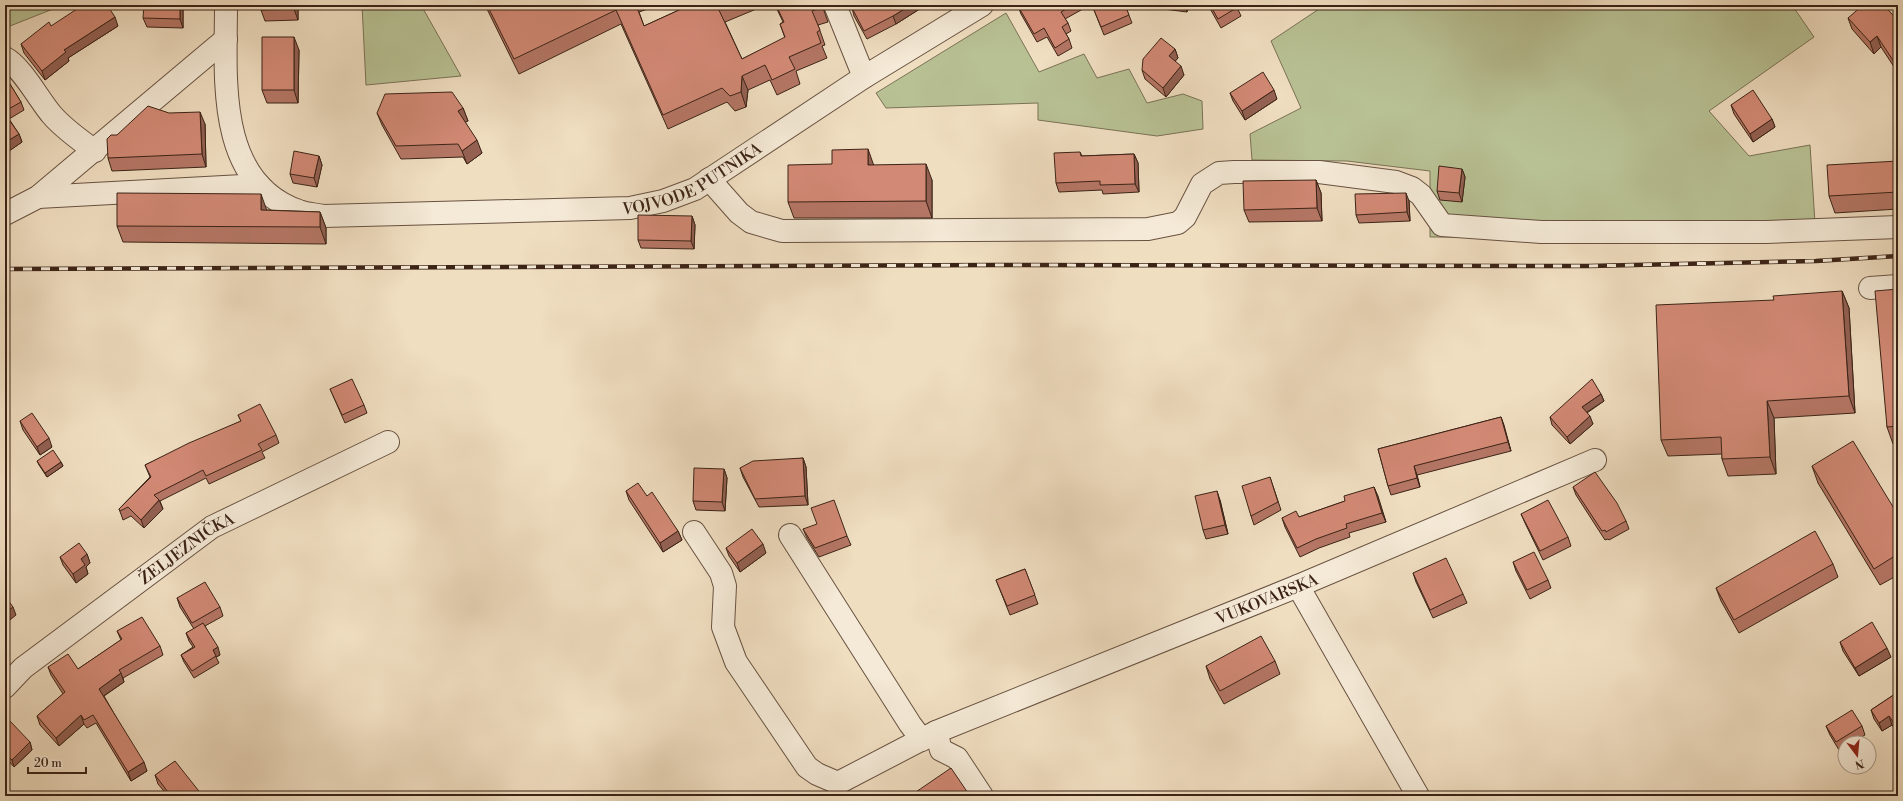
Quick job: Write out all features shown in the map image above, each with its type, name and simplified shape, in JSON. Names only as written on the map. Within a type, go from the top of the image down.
[{"type":"street","name":"VOJVODE PUTNIKA","points":[[226,5],[227,103],[235,144],[244,166],[259,185],[278,202],[300,212],[323,216],[630,208],[663,201],[695,189],[864,78],[982,5]]},
{"type":"street","points":[[835,5],[864,78]]},
{"type":"street","points":[[5,214],[38,197],[95,151],[226,39]]},
{"type":"street","points":[[5,58],[28,82],[52,115],[76,138],[95,151]]},
{"type":"street","points":[[709,179],[739,213],[752,222],[782,231],[1148,229],[1178,223],[1185,217],[1202,184],[1219,173],[1234,172],[1319,172],[1396,182],[1412,188],[1421,195],[1442,225],[1541,232],[1766,232],[1898,227]]},
{"type":"street","points":[[38,197],[259,185]]},
{"type":"street","points":[[1870,288],[1898,286]]},
{"type":"street","name":"ŽELJEZNIČKA","points":[[5,687],[23,668],[212,527],[388,442]]},
{"type":"street","name":"VUKOVARSKA","points":[[694,532],[721,573],[725,586],[723,627],[736,662],[807,766],[817,774],[838,783],[929,736],[1298,586],[1594,460]]},
{"type":"street","points":[[790,535],[910,724],[929,736],[941,750],[957,758],[982,796]]},
{"type":"street","points":[[1298,586],[1418,796]]},
{"type":"green space","points":[[5,5],[63,5],[5,28]]},
{"type":"green space","points":[[362,5],[421,5],[461,76],[366,85]]},
{"type":"green space","points":[[1325,5],[1792,5],[1814,37],[1709,111],[1749,156],[1810,145],[1816,239],[1430,237],[1430,171],[1347,161],[1252,160],[1250,134],[1301,108],[1271,41]]},
{"type":"green space","points":[[1006,13],[1039,72],[1084,54],[1097,78],[1129,69],[1147,103],[1183,94],[1202,101],[1203,129],[1157,136],[1038,120],[1038,103],[886,108],[876,93]]},
{"type":"building","points":[[83,5],[107,5],[115,17],[64,50],[66,52],[42,71],[21,44],[49,22],[51,26]]},
{"type":"building","points":[[144,5],[180,5],[180,19],[143,18]]},
{"type":"building","points":[[261,5],[294,5],[294,9],[261,10]]},
{"type":"building","points":[[487,5],[636,5],[644,26],[690,5],[726,5],[718,8],[742,59],[785,37],[780,24],[784,22],[776,5],[822,5],[823,7],[812,11],[820,30],[817,32],[821,43],[789,57],[795,69],[772,80],[765,65],[742,76],[741,92],[730,96],[722,88],[663,115],[616,10],[514,59]]},
{"type":"building","points":[[858,5],[911,5],[864,31],[852,8]]},
{"type":"building","points":[[1073,5],[1061,12],[1068,23],[1062,27],[1069,39],[1055,48],[1044,28],[1034,34],[1018,6]]},
{"type":"building","points":[[1092,5],[1125,5],[1129,15],[1101,27]]},
{"type":"building","points":[[1210,5],[1236,5],[1238,7],[1218,19]]},
{"type":"building","points":[[1863,5],[1875,5],[1878,8],[1881,5],[1884,5],[1898,21],[1898,68],[1877,36],[1870,42],[1848,18]]},
{"type":"building","points":[[262,37],[294,37],[294,90],[262,90]]},
{"type":"building","points":[[1161,38],[1175,49],[1169,56],[1181,66],[1163,88],[1142,70],[1143,59]]},
{"type":"building","points":[[1263,72],[1274,90],[1242,111],[1230,93]]},
{"type":"building","points":[[5,76],[21,102],[5,111]]},
{"type":"building","points":[[1753,90],[1772,119],[1750,134],[1731,105]]},
{"type":"building","points":[[452,92],[463,108],[458,111],[477,140],[462,151],[458,144],[396,146],[377,113],[385,94]]},
{"type":"building","points":[[148,106],[169,113],[200,112],[202,154],[108,158],[107,139],[111,135],[117,135]]},
{"type":"building","points":[[5,114],[19,134],[6,142],[5,140]]},
{"type":"building","points":[[868,149],[868,165],[926,164],[926,201],[788,202],[788,165],[832,164],[832,150]]},
{"type":"building","points":[[294,151],[319,156],[314,178],[290,174]]},
{"type":"building","points":[[1080,152],[1081,156],[1134,154],[1135,184],[1100,185],[1100,181],[1056,183],[1054,153]]},
{"type":"building","points":[[1898,161],[1898,192],[1829,196],[1827,165]]},
{"type":"building","points":[[1439,166],[1462,169],[1459,193],[1437,191]]},
{"type":"building","points":[[1316,180],[1317,208],[1244,210],[1243,181]]},
{"type":"building","points":[[117,193],[261,194],[261,210],[320,212],[320,227],[117,226]]},
{"type":"building","points":[[1406,193],[1407,212],[1356,215],[1355,194]]},
{"type":"building","points":[[638,215],[692,216],[691,241],[638,240]]},
{"type":"building","points":[[1898,289],[1898,426],[1887,427],[1875,291]]},
{"type":"building","points":[[1842,291],[1849,396],[1767,401],[1770,457],[1722,459],[1721,437],[1661,440],[1656,305],[1774,300],[1773,296]]},
{"type":"building","points":[[352,379],[364,405],[342,415],[330,389]]},
{"type":"building","points":[[1592,379],[1601,394],[1582,407],[1590,416],[1567,437],[1550,417]]},
{"type":"building","points":[[260,404],[276,435],[258,444],[262,450],[206,476],[203,470],[154,495],[159,500],[141,520],[128,507],[120,511],[119,509],[151,477],[145,465],[189,443],[241,421],[238,415]]},
{"type":"building","points":[[32,413],[49,438],[37,447],[20,421]]},
{"type":"building","points":[[1501,417],[1508,442],[1414,466],[1417,478],[1388,486],[1378,449]]},
{"type":"building","points":[[1853,441],[1898,515],[1898,554],[1874,569],[1812,466]]},
{"type":"building","points":[[53,450],[61,462],[45,473],[37,461]]},
{"type":"building","points":[[803,458],[805,496],[755,499],[740,468],[753,461]]},
{"type":"building","points":[[694,468],[724,469],[722,502],[693,501]]},
{"type":"building","points":[[1595,472],[1617,503],[1626,521],[1606,532],[1605,530],[1602,531],[1573,487]]},
{"type":"building","points":[[1270,477],[1278,502],[1251,516],[1242,486]]},
{"type":"building","points":[[638,483],[647,496],[652,492],[678,531],[660,543],[626,491]]},
{"type":"building","points":[[1374,487],[1382,513],[1346,524],[1347,528],[1316,539],[1297,548],[1282,518],[1296,511],[1299,517],[1345,501],[1344,496]]},
{"type":"building","points":[[1217,491],[1225,525],[1203,530],[1195,496]]},
{"type":"building","points":[[834,500],[847,536],[815,548],[803,529],[817,524],[811,508]]},
{"type":"building","points":[[1548,500],[1568,537],[1540,551],[1521,514]]},
{"type":"building","points":[[752,529],[763,544],[737,563],[726,548]]},
{"type":"building","points":[[1815,531],[1833,564],[1734,620],[1716,588]]},
{"type":"building","points":[[79,543],[87,554],[81,559],[85,565],[73,574],[60,557]]},
{"type":"building","points":[[1534,552],[1548,580],[1527,590],[1513,562]]},
{"type":"building","points":[[1446,558],[1463,594],[1430,610],[1413,573]]},
{"type":"building","points":[[1025,569],[1035,595],[1007,606],[996,580]]},
{"type":"building","points":[[205,582],[220,607],[192,623],[177,598]]},
{"type":"building","points":[[5,596],[13,607],[5,613]]},
{"type":"building","points":[[142,617],[160,646],[119,670],[121,673],[99,689],[144,762],[128,772],[93,715],[84,720],[81,715],[56,738],[37,716],[65,692],[48,667],[68,654],[78,669],[122,639],[117,631]]},
{"type":"building","points":[[1872,622],[1887,648],[1855,668],[1840,642]]},
{"type":"building","points":[[203,623],[218,647],[213,650],[216,656],[192,671],[181,655],[195,647],[186,633]]},
{"type":"building","points":[[1261,636],[1275,661],[1220,691],[1206,666]]},
{"type":"building","points":[[1898,692],[1898,729],[1889,716],[1879,723],[1871,710]]},
{"type":"building","points":[[1852,710],[1862,726],[1847,735],[1837,735],[1836,742],[1826,726]]},
{"type":"building","points":[[9,720],[30,742],[12,760],[5,753],[5,724]]},
{"type":"building","points":[[175,761],[202,795],[171,796],[155,775]]},
{"type":"building","points":[[951,768],[970,796],[910,796]]},
{"type":"railway","points":[[5,269],[994,265],[1589,266],[1816,261],[1898,256]]}]
